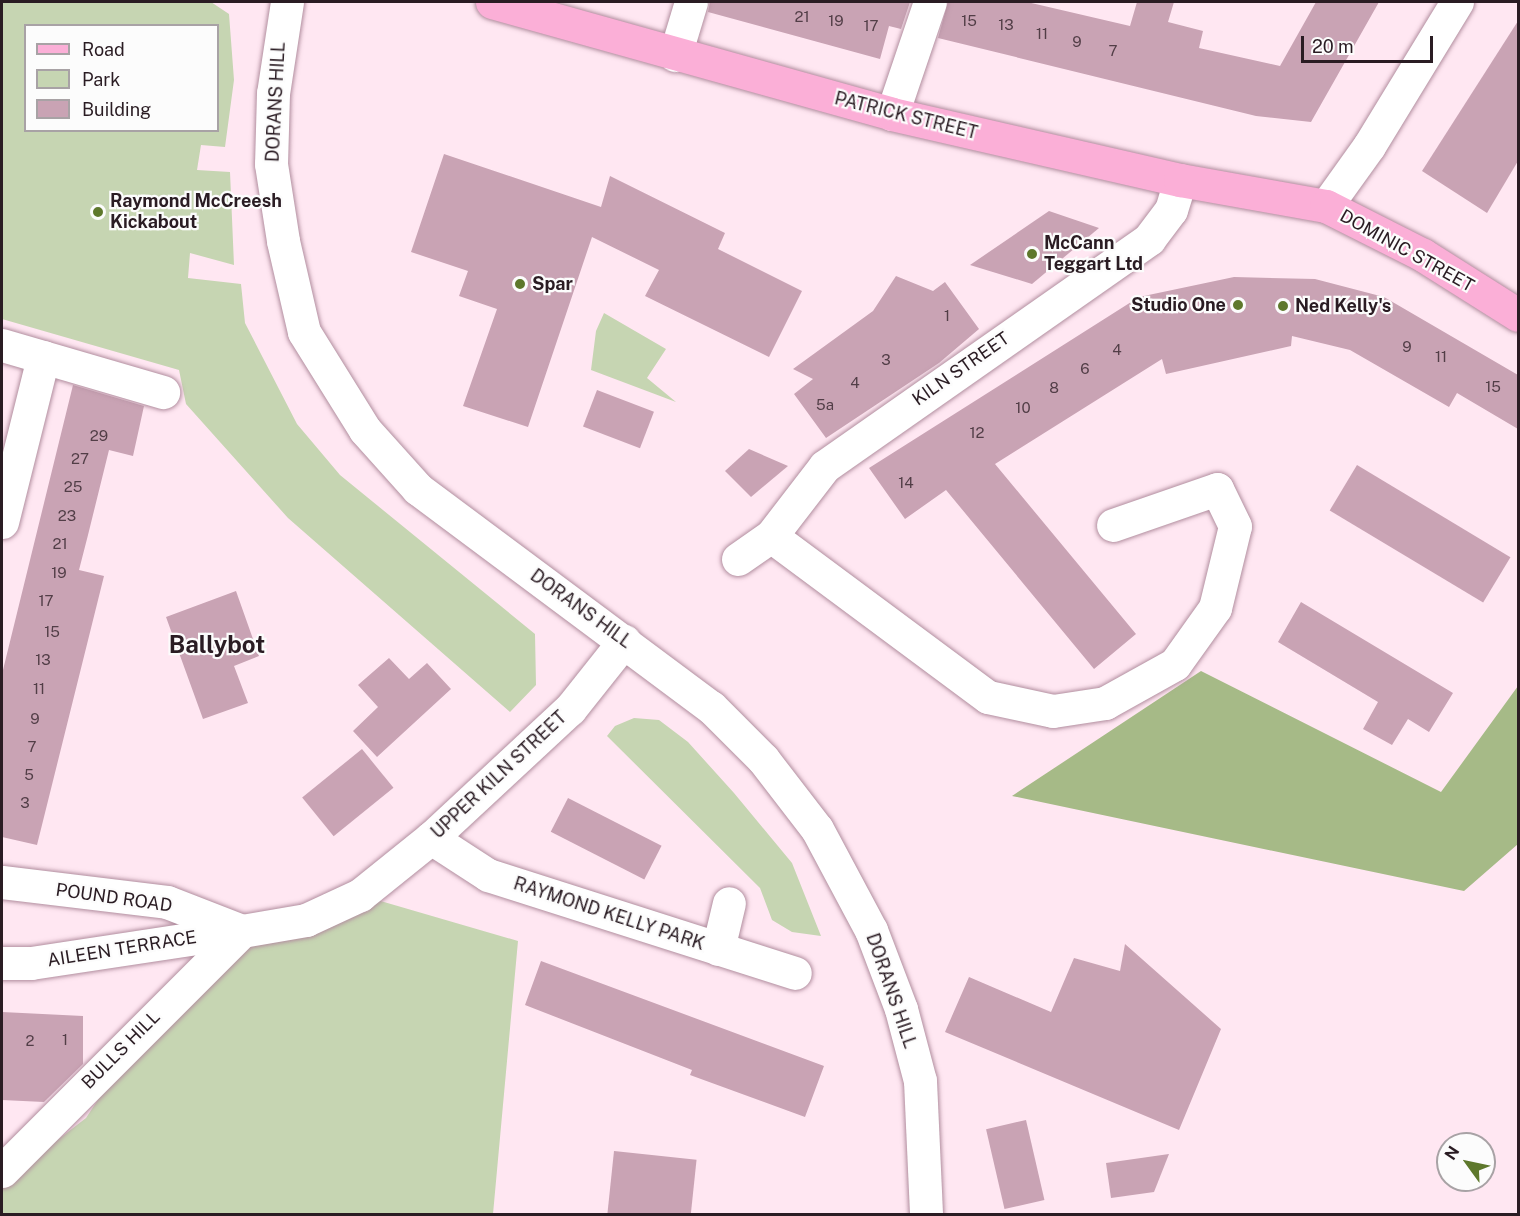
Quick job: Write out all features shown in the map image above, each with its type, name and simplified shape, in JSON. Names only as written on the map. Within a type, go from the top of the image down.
[{"type":"main road","name":"PATRICK STREET","points":[[492,2],[892,114],[1180,180],[1326,206]]},
{"type":"main road","name":"DOMINIC STREET","points":[[1326,206],[1423,255],[1518,315]]},
{"type":"street","name":"DORANS HILL","points":[[287,2],[273,93],[271,164],[283,241],[304,332],[365,430],[418,489],[711,707],[763,759],[817,829],[871,930],[901,1009],[920,1081],[926,1215]]},
{"type":"street","points":[[675,55],[691,2]]},
{"type":"street","points":[[892,114],[930,2]]},
{"type":"street","points":[[1326,206],[1369,146],[1457,2]]},
{"type":"street","name":"KILN STREET","points":[[738,559],[771,536],[825,466],[998,342],[1107,272],[1149,238],[1171,210],[1180,180]]},
{"type":"street","points":[[2,345],[163,392]]},
{"type":"street","points":[[2,522],[43,357]]},
{"type":"street","points":[[771,536],[988,697],[1053,711],[1104,703],[1175,664],[1215,608],[1235,526],[1217,489],[1113,525]]},
{"type":"street","name":"UPPER KILN STREET","points":[[242,931],[306,920],[360,895],[431,838],[570,709],[624,641]]},
{"type":"street","name":"RAYMOND KELLY PARK","points":[[431,838],[488,875],[795,973]]},
{"type":"street","name":"POUND ROAD","points":[[2,882],[167,902],[242,931]]},
{"type":"street","points":[[718,949],[729,903]]},
{"type":"street","name":"AILEEN TERRACE","points":[[2,963],[31,963],[242,931]]},
{"type":"street","name":"BULLS HILL","points":[[2,1170],[242,931]]},
{"type":"green space","points":[[2,2],[211,2],[229,14],[234,80],[225,147],[201,145],[197,170],[230,172],[234,265],[190,253],[188,278],[241,284],[245,323],[297,424],[340,475],[535,634],[536,685],[510,712],[288,518],[186,404],[179,370],[2,319]]},
{"type":"green space","points":[[604,313],[666,349],[647,378],[676,402],[591,370],[596,331]]},
{"type":"green space","points":[[1201,671],[1441,792],[1518,686],[1518,844],[1464,891],[1012,796]]},
{"type":"green space","points":[[634,718],[659,720],[688,742],[734,793],[792,863],[821,936],[792,932],[772,920],[760,888],[607,736],[615,726]]},
{"type":"green space","points":[[360,895],[518,941],[493,1214],[2,1214],[2,1183],[86,1118],[148,1023],[213,958]]},
{"type":"building","points":[[710,2],[910,2],[901,29],[889,26],[880,59],[708,12]]},
{"type":"building","points":[[948,2],[1027,2],[1130,26],[1137,2],[1174,2],[1168,22],[1203,31],[1199,48],[1280,66],[1316,2],[1379,2],[1311,122],[1256,116],[938,38]]},
{"type":"building","points":[[1518,21],[1518,161],[1487,213],[1422,171]]},
{"type":"building","name":"Spar","points":[[444,154],[601,207],[610,176],[725,233],[718,249],[802,291],[769,357],[645,296],[659,270],[592,237],[528,427],[463,406],[497,309],[459,296],[468,271],[411,252]]},
{"type":"building","name":"McCann Teggart Ltd","points":[[1049,211],[1099,228],[1032,284],[970,265]]},
{"type":"building","points":[[896,276],[933,291],[945,282],[979,329],[939,363],[826,438],[794,394],[813,379],[793,369],[873,311]]},
{"type":"building","points":[[1234,277],[1315,279],[1384,297],[1518,375],[1518,429],[1457,393],[1449,407],[1350,350],[1292,336],[1291,346],[1166,374],[1162,359],[995,464],[1136,634],[1094,669],[946,490],[905,519],[869,468],[1139,297]]},
{"type":"building","points":[[73,385],[144,406],[133,456],[109,450],[79,570],[104,576],[37,845],[2,837],[2,674]]},
{"type":"building","points":[[597,390],[654,412],[640,448],[583,426]]},
{"type":"building","points":[[749,449],[788,466],[751,497],[725,471]]},
{"type":"building","points":[[1357,465],[1510,557],[1483,603],[1330,510]]},
{"type":"building","points":[[236,591],[259,656],[234,666],[248,703],[203,719],[166,617]]},
{"type":"building","points":[[1301,602],[1453,693],[1429,732],[1408,719],[1392,745],[1363,729],[1378,702],[1278,642]]},
{"type":"building","points":[[389,658],[409,679],[427,663],[451,689],[377,757],[353,731],[378,707],[358,685]]},
{"type":"building","points":[[362,749],[393,788],[334,836],[302,797]]},
{"type":"building","points":[[568,798],[662,846],[644,880],[551,832]]},
{"type":"building","points":[[1125,944],[1221,1029],[1179,1130],[945,1032],[969,977],[1051,1012],[1074,958],[1120,971]]},
{"type":"building","points":[[541,961],[824,1066],[805,1117],[690,1075],[692,1070],[525,1005]]},
{"type":"building","points":[[2,1012],[83,1016],[83,1064],[44,1102],[2,1100]]},
{"type":"building","points":[[1026,1120],[1044,1200],[1004,1209],[986,1129]]},
{"type":"building","points":[[614,1151],[697,1160],[691,1214],[607,1214]]},
{"type":"building","points":[[1169,1154],[1154,1192],[1111,1198],[1106,1163]]},
{"type":"place","name":"Raymond McCreesh Kickabout","points":[[98,212]]},
{"type":"place","name":"McCann Teggart Ltd","points":[[1032,254]]},
{"type":"place","name":"Spar","points":[[520,284]]},
{"type":"place","name":"Studio One","points":[[1238,305]]},
{"type":"place","name":"Ned Kelly's","points":[[1283,306]]},
{"type":"district","name":"Ballybot","points":[[217,645]]}]
